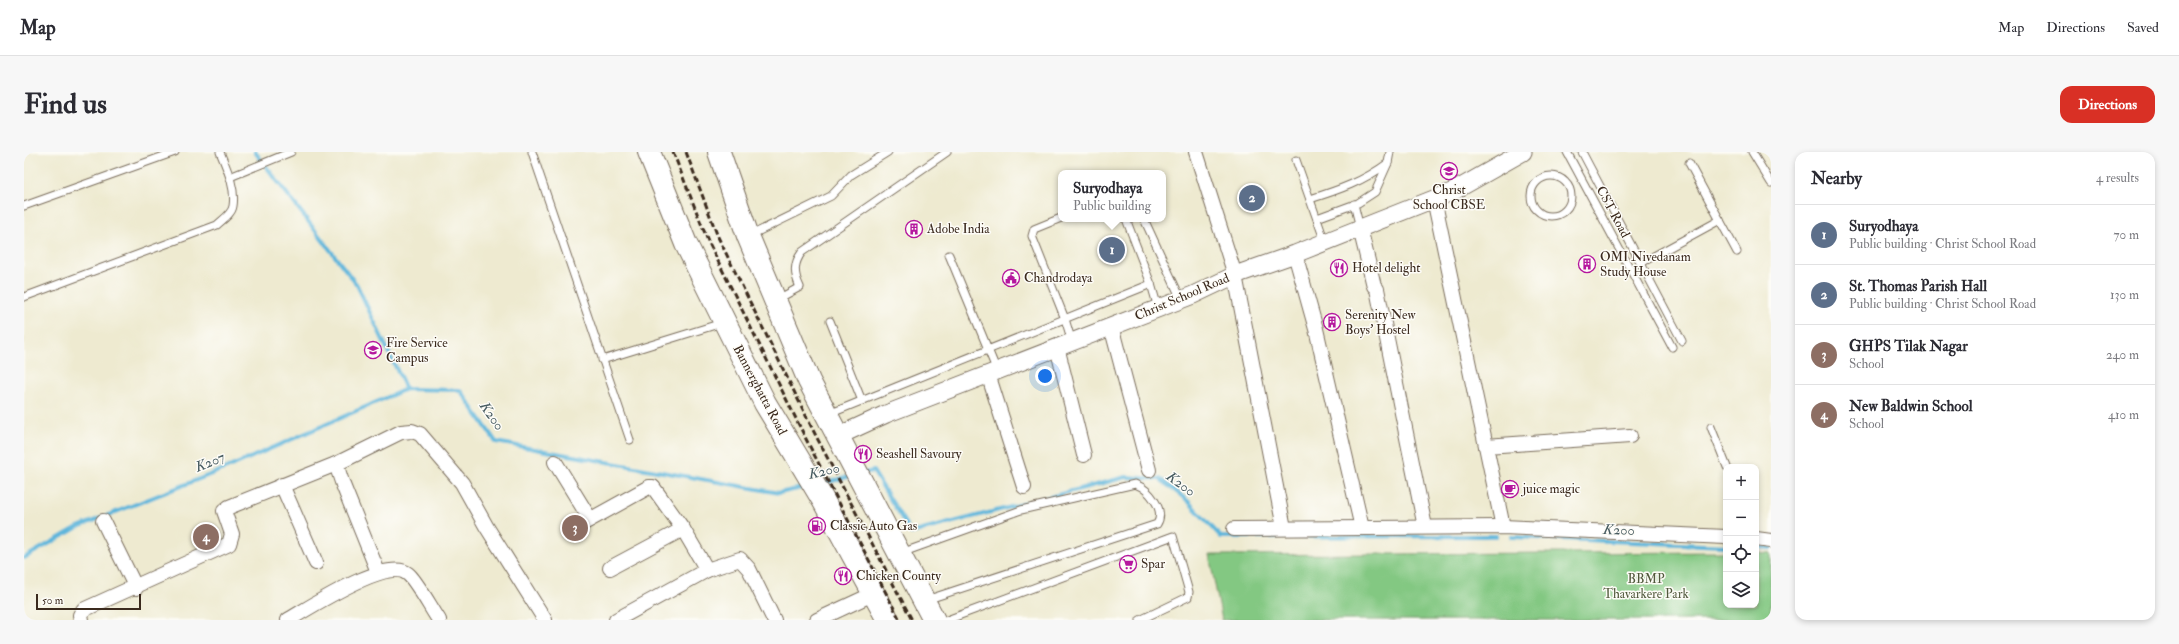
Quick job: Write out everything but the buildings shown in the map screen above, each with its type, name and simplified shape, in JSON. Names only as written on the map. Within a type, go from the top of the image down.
[{"type":"main road","name":"Bannerghatta Road","points":[[649,152],[686,244],[765,403],[823,500],[875,593],[888,620]]},
{"type":"main road","points":[[719,152],[748,236],[774,301],[809,381],[924,600],[947,619]]},
{"type":"street","points":[[1196,152],[1235,275],[1284,528]]},
{"type":"street","name":"Christ School Road","points":[[838,436],[886,414],[1182,299],[1235,275],[1295,254],[1454,191],[1523,152]]},
{"type":"street","points":[[1434,199],[1503,527]]},
{"type":"street","points":[[1360,228],[1374,286],[1377,289],[1425,527]]},
{"type":"street","points":[[1295,254],[1316,329],[1362,528]]},
{"type":"street","points":[[1111,326],[1149,470]]},
{"type":"street","points":[[1064,344],[1084,455]]},
{"type":"street","points":[[992,373],[1024,487]]},
{"type":"street","points":[[81,620],[80,615],[83,610],[136,588],[229,544],[232,534],[224,511],[226,509],[336,464],[401,432],[412,431],[420,434],[462,483],[486,526],[545,620]]},
{"type":"street","points":[[1486,446],[1630,436]]},
{"type":"street","points":[[555,462],[590,519]]},
{"type":"street","points":[[336,464],[378,572]]},
{"type":"street","points":[[282,485],[316,563]]},
{"type":"street","points":[[575,528],[649,487],[656,491],[683,529],[707,570]]},
{"type":"street","points":[[103,521],[136,588]]},
{"type":"street","points":[[1234,529],[1503,527],[1723,537]]},
{"type":"street","points":[[610,568],[683,529]]},
{"type":"street","points":[[1759,539],[1771,541]]},
{"type":"street","points":[[616,620],[707,570],[740,559],[744,562],[774,620]]},
{"type":"street","points":[[288,620],[378,572],[396,569],[408,573],[439,620]]},
{"type":"street","points":[[817,620],[875,593]]},
{"type":"lane","points":[[24,206],[175,152]]},
{"type":"lane","points":[[24,297],[217,225],[227,216],[233,207],[230,177],[220,152]]},
{"type":"lane","points":[[230,177],[291,152]]},
{"type":"lane","points":[[532,152],[630,440]]},
{"type":"lane","points":[[748,236],[831,196],[851,175],[888,152]]},
{"type":"lane","points":[[774,301],[800,288],[795,277],[795,267],[796,260],[802,252],[948,152]]},
{"type":"lane","points":[[1316,218],[1354,204],[1375,192],[1388,163],[1390,152]]},
{"type":"lane","name":"CST Road","points":[[1568,152],[1582,181],[1672,348]]},
{"type":"lane","points":[[1582,152],[1682,341]]},
{"type":"lane","points":[[1752,152],[1771,183]]},
{"type":"lane","points":[[1296,160],[1325,242]]},
{"type":"lane","points":[[1310,199],[1348,188],[1372,175],[1388,163]]},
{"type":"lane","points":[[1689,163],[1737,252]]},
{"type":"lane","points":[[1554,176],[1566,182],[1570,188],[1571,201],[1568,207],[1557,216],[1544,216],[1538,212],[1531,202],[1532,188],[1541,178],[1554,176]]},
{"type":"lane","points":[[1570,188],[1582,181]]},
{"type":"lane","points":[[1354,204],[1360,228]]},
{"type":"lane","points":[[1058,219],[1034,229],[1032,236],[1065,319],[1064,344]]},
{"type":"lane","points":[[1641,264],[1720,220]]},
{"type":"lane","points":[[1127,222],[1158,308]]},
{"type":"lane","points":[[1145,222],[1182,299]]},
{"type":"lane","points":[[949,255],[989,350],[992,373]]},
{"type":"lane","points":[[826,415],[1150,284]]},
{"type":"lane","points":[[830,321],[862,400]]},
{"type":"lane","points":[[602,360],[724,322]]},
{"type":"lane","points":[[1711,427],[1726,464]]},
{"type":"lane","points":[[899,554],[910,548],[1021,510],[1135,484],[1143,487],[1148,492],[1160,512],[1160,519],[1157,524],[924,600]]},
{"type":"lane","points":[[947,619],[1173,536],[1189,592],[1188,596],[1140,620]]},
{"type":"green space","name":"BBMP Thavarkere Park","points":[[1723,552],[1723,608],[1759,608],[1759,552],[1771,553],[1771,620],[1222,620],[1209,555]]},
{"type":"waterway","name":"K200","points":[[255,152],[357,285],[406,389]]},
{"type":"waterway","name":"K200","points":[[24,558],[78,527],[227,468],[406,389],[460,390],[496,442],[779,493],[807,487]]},
{"type":"waterway","name":"K200","points":[[864,473],[873,471],[911,533],[1126,477],[1160,479],[1188,501],[1221,537],[1496,536]]},
{"type":"waterway","name":"K200","points":[[821,484],[851,476]]},
{"type":"waterway","name":"K200","points":[[1511,537],[1723,546]]},
{"type":"waterway","name":"K200","points":[[1759,547],[1771,548]]},
{"type":"railway","points":[[673,152],[708,241],[807,441],[900,620]]},
{"type":"railway","points":[[686,152],[718,237],[816,436],[912,620]]},
{"type":"place","name":"Christ School CBSE","points":[[1449,171]]},
{"type":"place","name":"St. Thomas Parish Hall","points":[[1252,198]]},
{"type":"place","name":"Adobe India","points":[[914,229]]},
{"type":"place","name":"Suryodhaya","points":[[1112,250]]},
{"type":"place","name":"OMI Nivedanam Study House","points":[[1587,264]]},
{"type":"place","name":"Hotel delight","points":[[1339,268]]},
{"type":"place","name":"Chandrodaya","points":[[1011,278]]},
{"type":"place","name":"Serenity New Boys' Hostel","points":[[1332,322]]},
{"type":"place","name":"Fire Service Campus","points":[[373,350]]},
{"type":"place","name":"Seashell Savoury","points":[[863,454]]},
{"type":"place","name":"juice magic","points":[[1510,489]]},
{"type":"place","name":"Classic Auto Gas","points":[[817,526]]},
{"type":"place","name":"GHPS Tilak Nagar","points":[[575,528]]},
{"type":"place","name":"New Baldwin School","points":[[206,537]]},
{"type":"place","name":"Spar","points":[[1128,564]]},
{"type":"place","name":"Chicken County","points":[[843,576]]},
{"type":"water label","name":"K207","points":[[210,462]]}]
